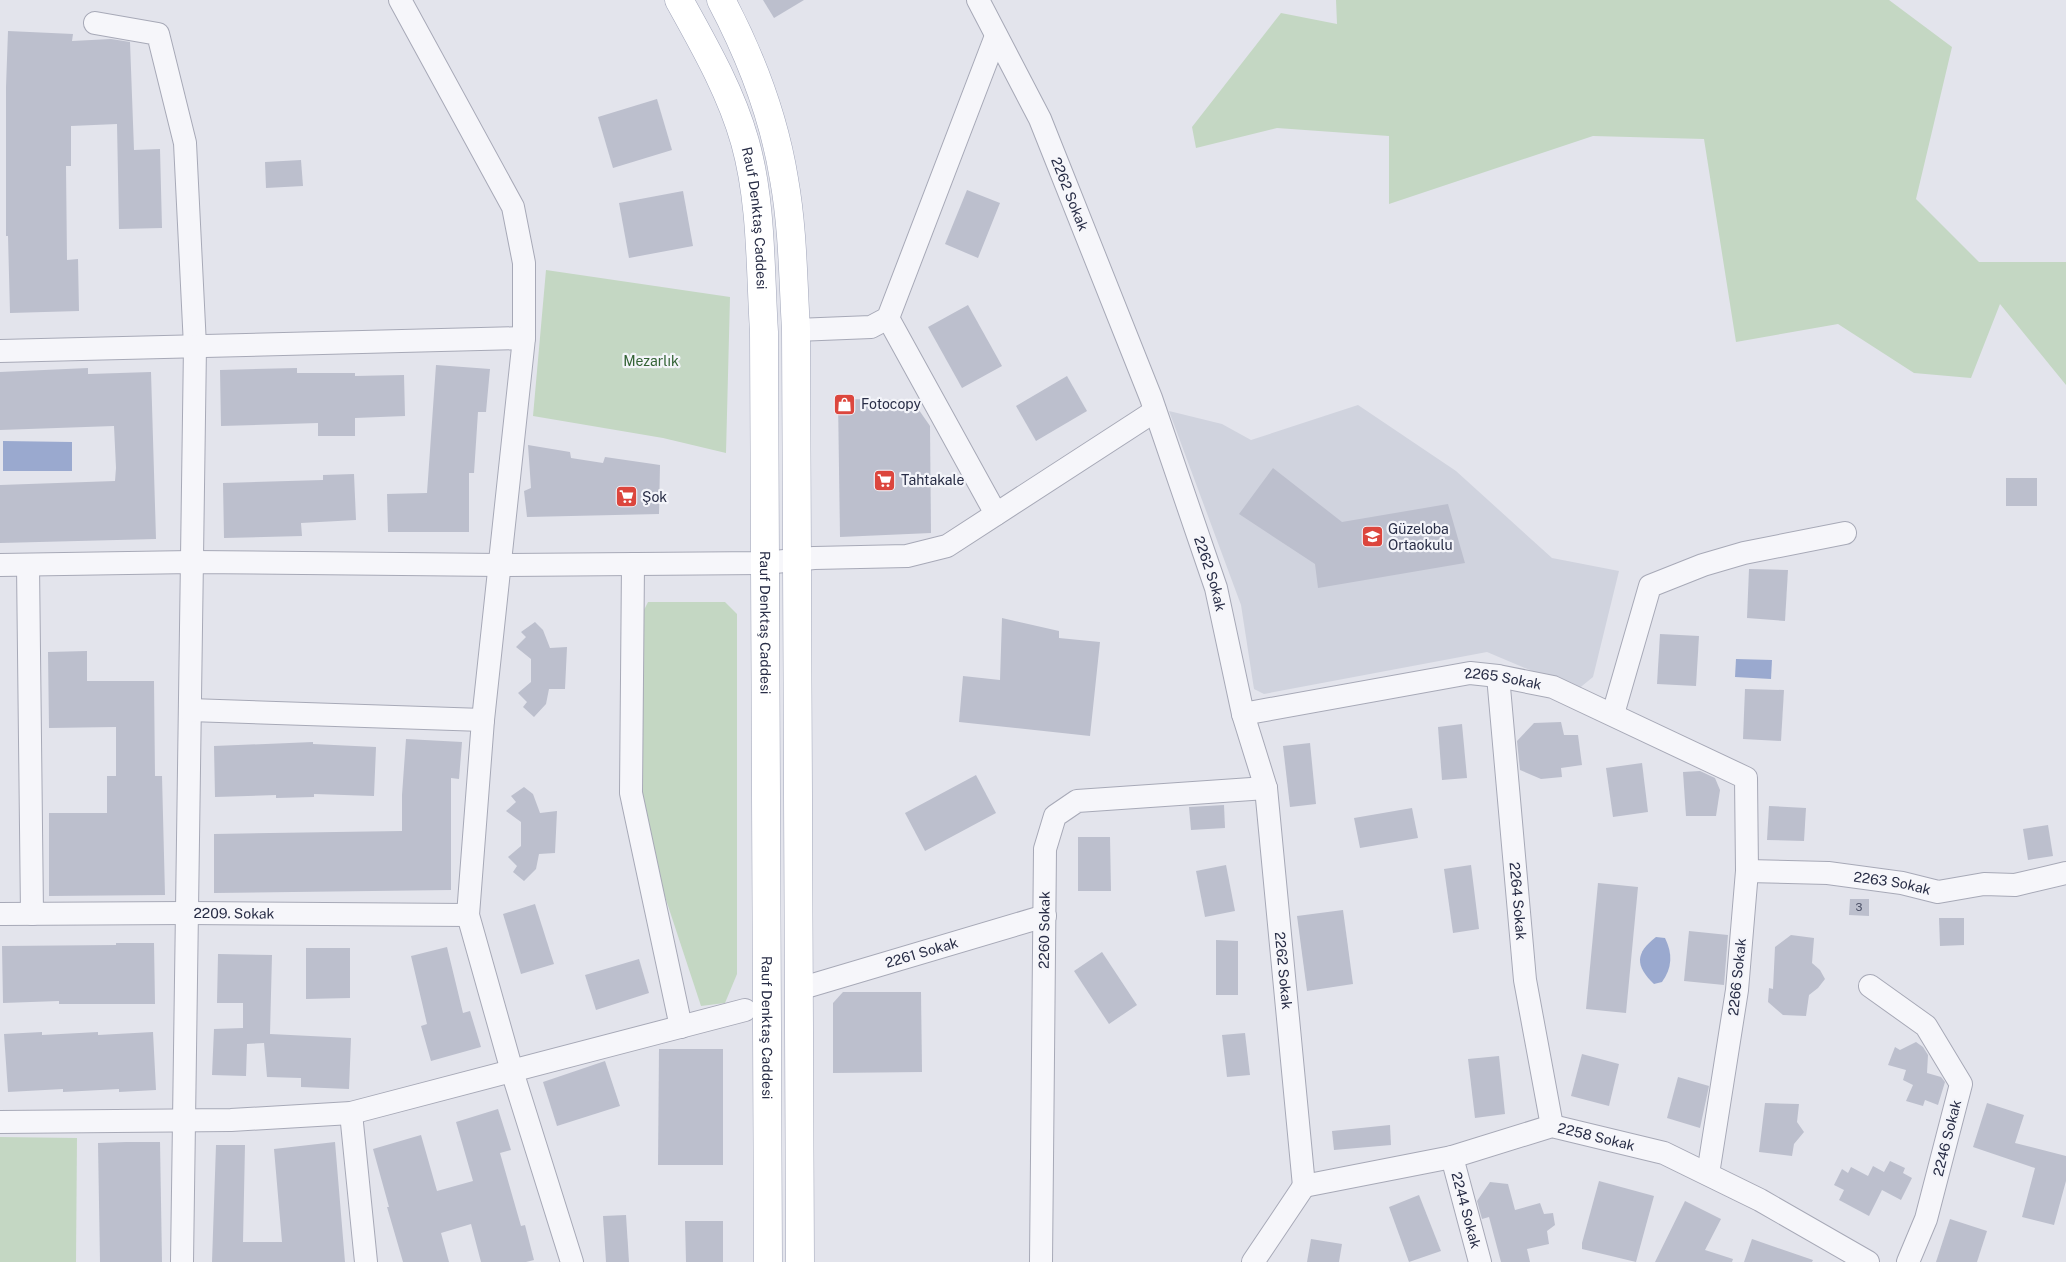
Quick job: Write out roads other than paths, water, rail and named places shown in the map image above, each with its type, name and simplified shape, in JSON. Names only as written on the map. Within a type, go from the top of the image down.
[{"type":"main road","name":"Rauf Denktaş Caddesi","points":[[679,0],[731,101],[745,142],[754,184],[764,332],[768,1262]]},
{"type":"main road","points":[[721,0],[758,80],[784,178],[792,242],[796,330],[800,1262]]},
{"type":"street","points":[[400,0],[513,207],[524,263],[524,338],[484,720],[468,915],[512,1072],[572,1262]]},
{"type":"street","name":"2262 Sokak","points":[[978,0],[1040,119],[1155,411],[1216,588],[1243,714],[1266,788],[1304,1186]]},
{"type":"street","points":[[94,23],[158,34],[185,143],[195,346],[182,1262]]},
{"type":"street","points":[[796,330],[870,328],[888,318],[996,36]]},
{"type":"street","points":[[888,318],[996,514]]},
{"type":"street","points":[[0,351],[524,338]]},
{"type":"street","points":[[0,565],[192,562],[500,566],[765,563],[907,556],[947,546],[1155,411]]},
{"type":"street","points":[[1613,714],[1650,586],[1703,565],[1744,553],[1845,533]]},
{"type":"street","points":[[632,564],[630,792],[681,1027]]},
{"type":"street","points":[[28,565],[32,914]]},
{"type":"street","name":"2265 Sokak","points":[[1243,714],[1470,673],[1498,676],[1553,687],[1746,778]]},
{"type":"street","name":"2264 Sokak","points":[[1498,676],[1524,980],[1552,1126]]},
{"type":"street","points":[[190,710],[484,720]]},
{"type":"street","name":"2266 Sokak","points":[[1708,1174],[1737,990],[1747,871],[1746,778]]},
{"type":"street","name":"2260 Sokak","points":[[1041,1262],[1045,850],[1056,816],[1076,801],[1266,788]]},
{"type":"street","name":"2263 Sokak","points":[[1747,871],[1828,873],[1902,883],[1938,892],[1984,884],[2015,884],[2066,873]]},
{"type":"street","name":"2209. Sokak","points":[[0,914],[187,912],[468,915]]},
{"type":"street","name":"2261 Sokak","points":[[799,989],[1045,916]]},
{"type":"street","name":"2246 Sokak","points":[[1870,986],[1926,1026],[1961,1084],[1926,1219],[1908,1262]]},
{"type":"street","points":[[0,1122],[231,1120],[351,1113],[745,1010]]},
{"type":"street","points":[[351,1113],[366,1262]]},
{"type":"street","name":"2258 Sokak","points":[[1304,1186],[1452,1157],[1552,1126],[1664,1153],[1760,1200],[1868,1262]]},
{"type":"street","name":"2244 Sokak","points":[[1452,1157],[1480,1262]]},
{"type":"street","points":[[1252,1262],[1304,1186]]},
{"type":"water","points":[[3,441],[72,442],[72,471],[3,471]]},
{"type":"water","points":[[1736,659],[1772,660],[1771,679],[1735,677]]},
{"type":"water","points":[[1656,937],[1665,938],[1670,961],[1668,971],[1662,982],[1654,984],[1643,971],[1640,960],[1644,949]]},
{"type":"place","name":"Fotocopy","points":[[845,404]]},
{"type":"place","name":"Tahtakale","points":[[885,480]]},
{"type":"place","name":"Şok","points":[[626,497]]},
{"type":"place","name":"Güzeloba Ortaokulu","points":[[1372,537]]},
{"type":"park label","name":"Mezarlık","points":[[651,361]]}]
